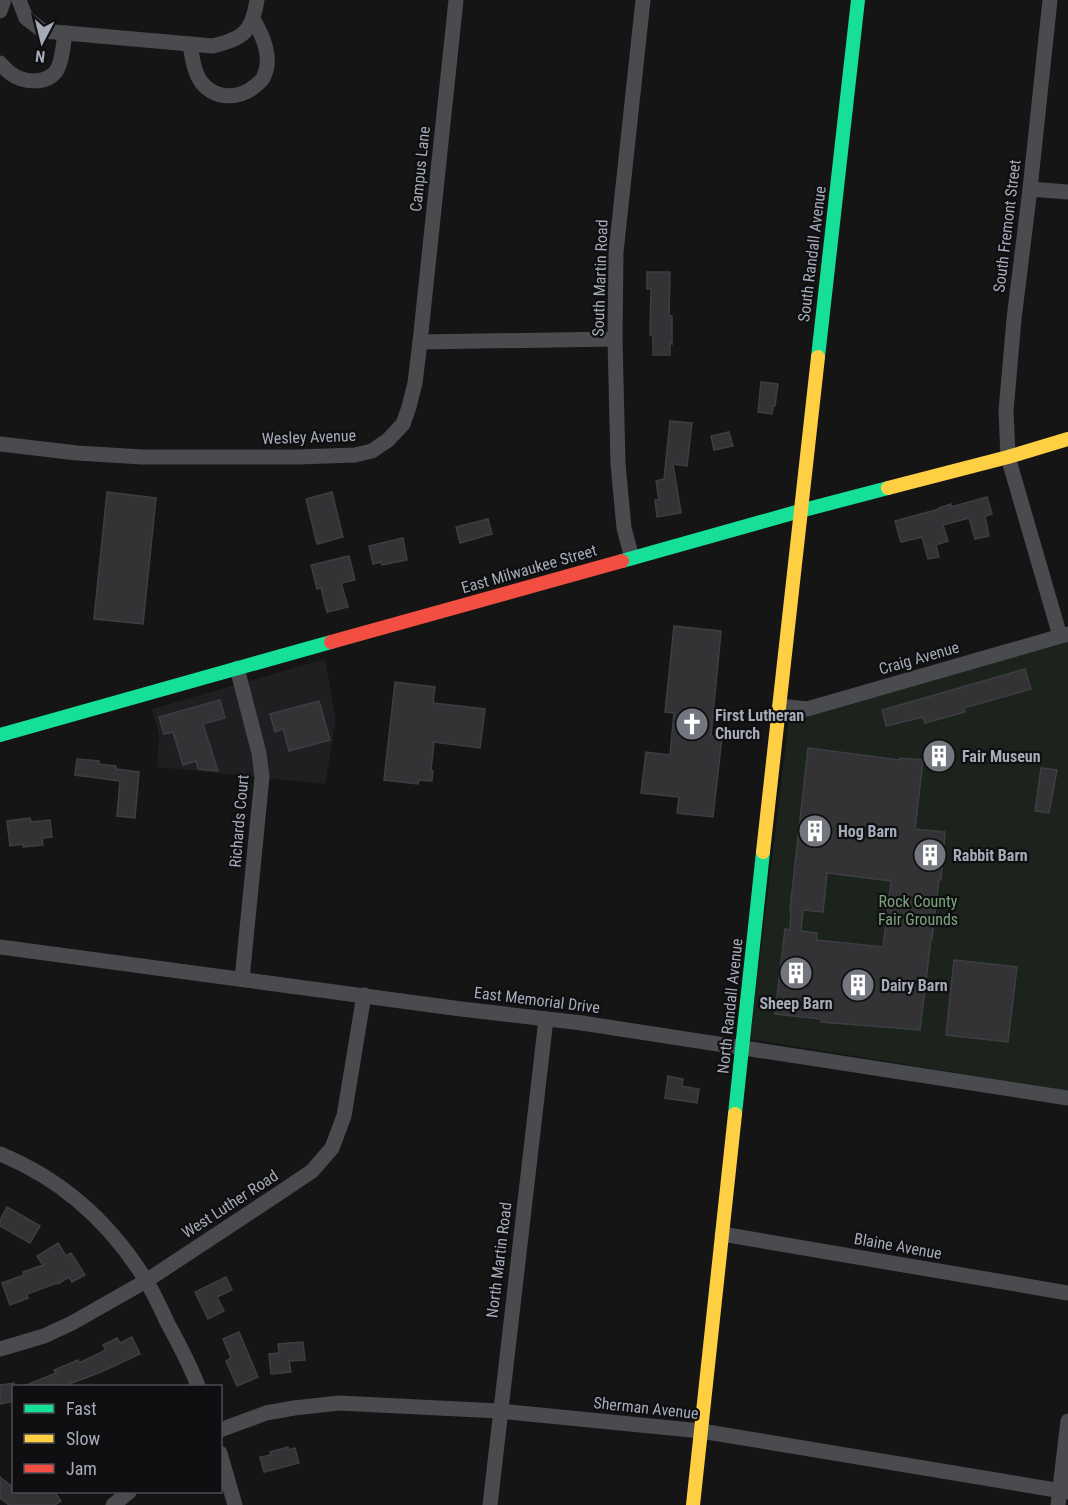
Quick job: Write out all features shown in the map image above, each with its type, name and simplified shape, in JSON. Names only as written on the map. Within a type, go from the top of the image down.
[{"type":"street","points":[[0,11],[4,0]]},
{"type":"street","points":[[19,0],[26,18],[43,31],[213,46],[236,40],[251,25],[257,0]]},
{"type":"street","name":"Campus Lane","points":[[420,342],[456,0]]},
{"type":"street","name":"South Martin Road","points":[[632,558],[624,528],[618,464],[615,339],[616,252],[643,0]]},
{"type":"street","name":"South Randall Avenue","points":[[800,511],[858,0]]},
{"type":"street","name":"South Fremont Street","points":[[1050,0],[1014,319],[1006,411],[1008,457],[1064,635]]},
{"type":"street","points":[[190,44],[192,58],[201,82],[214,93],[231,97],[239,96],[260,82],[265,75],[267,64],[265,45],[253,19]]},
{"type":"street","points":[[0,63],[19,78],[36,81],[49,77],[56,70],[62,57],[65,33]]},
{"type":"street","points":[[1030,189],[1068,192]]},
{"type":"street","points":[[420,342],[615,339]]},
{"type":"street","name":"Wesley Avenue","points":[[0,444],[77,453],[142,457],[301,457],[372,452],[388,440],[403,424],[415,383],[420,342]]},
{"type":"street","name":"East Milwaukee Street","points":[[0,735],[800,511],[1008,457],[1068,439]]},
{"type":"street","name":"North Randall Avenue","points":[[693,1505],[800,511]]},
{"type":"street","name":"Craig Avenue","points":[[780,706],[807,710],[1064,635]]},
{"type":"street","name":"Richards Court","points":[[237,668],[259,753],[262,777],[242,979]]},
{"type":"street","name":"East Memorial Drive","points":[[0,947],[582,1023],[1068,1098]]},
{"type":"street","name":"West Luther Road","points":[[0,1349],[72,1323],[146,1281],[312,1171],[332,1148],[344,1116],[364,995]]},
{"type":"street","name":"North Martin Road","points":[[490,1505],[546,1019]]},
{"type":"street","points":[[0,1154],[50,1179],[111,1233],[128,1253],[146,1281],[198,1385]]},
{"type":"street","name":"Blaine Avenue","points":[[722,1234],[1068,1293]]},
{"type":"street","name":"Sherman Avenue","points":[[222,1429],[266,1413],[318,1404],[339,1403],[499,1412],[701,1431],[1062,1496]]},
{"type":"street","points":[[1062,1496],[1068,1421]]},
{"type":"street","points":[[222,1460],[235,1505]]},
{"type":"street","points":[[113,1505],[127,1493]]},
{"type":"shaded area","points":[[325,659],[336,720],[325,784],[157,767],[159,735],[152,709]]},
{"type":"green space","name":"Rock County Fair Grounds","points":[[1068,641],[1068,1091],[750,1039],[789,718]]},
{"type":"building","points":[[647,272],[670,272],[669,316],[672,316],[672,344],[670,343],[670,355],[653,355],[653,336],[650,335],[651,289],[647,289]]},
{"type":"building","points":[[761,382],[778,384],[772,414],[758,412]]},
{"type":"building","points":[[670,421],[692,423],[687,466],[673,464],[681,513],[657,517],[655,500],[659,500],[656,481],[664,479]]},
{"type":"building","points":[[729,432],[733,446],[714,450],[711,436]]},
{"type":"building","points":[[107,492],[156,498],[143,624],[94,619]]},
{"type":"building","points":[[332,492],[343,537],[317,544],[306,499]]},
{"type":"building","points":[[987,497],[992,514],[985,516],[989,536],[975,539],[969,518],[943,525],[948,541],[936,545],[939,557],[928,559],[922,537],[901,542],[895,521],[951,504],[951,507]]},
{"type":"building","points":[[488,519],[492,534],[460,543],[456,527]]},
{"type":"building","points":[[403,538],[407,560],[382,565],[381,562],[373,564],[369,546]]},
{"type":"building","points":[[349,556],[355,580],[341,583],[348,607],[327,612],[321,588],[317,589],[311,565]]},
{"type":"building","name":"First Lutheran Church","points":[[674,626],[721,631],[711,736],[722,737],[713,817],[677,813],[679,797],[641,793],[646,752],[670,755],[674,713],[665,712]]},
{"type":"building","points":[[1025,669],[1031,689],[964,708],[965,712],[925,723],[923,717],[886,726],[882,710]]},
{"type":"building","points":[[395,682],[435,687],[433,703],[485,709],[480,748],[434,742],[432,781],[419,780],[418,784],[384,780]]},
{"type":"building","points":[[220,700],[225,718],[203,724],[218,771],[198,769],[196,761],[183,765],[173,732],[164,734],[159,717]]},
{"type":"building","points":[[319,701],[330,740],[289,751],[283,729],[275,732],[270,714]]},
{"type":"building","name":"Fair Museun","points":[[932,746],[941,747],[941,751],[948,751],[947,761],[931,760]]},
{"type":"building","points":[[808,748],[900,760],[900,758],[923,760],[915,829],[945,832],[941,880],[939,880],[920,1030],[821,1022],[821,1019],[775,1014],[785,929],[790,930],[790,909]],"holes":[[[827,873],[891,881],[883,947],[817,940],[817,933],[801,931],[803,910],[823,912]]]},
{"type":"building","points":[[77,759],[99,761],[99,764],[116,766],[116,769],[139,772],[135,818],[117,816],[120,781],[75,775]]},
{"type":"building","points":[[1041,768],[1057,770],[1049,813],[1035,811]]},
{"type":"building","points":[[30,818],[31,822],[50,820],[52,837],[42,838],[43,845],[10,846],[7,821]]},
{"type":"building","points":[[954,960],[1017,967],[1008,1042],[946,1035]]},
{"type":"building","points":[[668,1076],[683,1079],[682,1086],[699,1089],[697,1103],[665,1098]]},
{"type":"building","points":[[7,1207],[40,1226],[30,1243],[0,1226],[0,1220]]},
{"type":"building","points":[[58,1243],[66,1256],[71,1253],[85,1275],[72,1282],[69,1277],[58,1284],[27,1294],[28,1298],[10,1305],[2,1283],[43,1265],[37,1256]]},
{"type":"building","points":[[226,1277],[232,1290],[217,1297],[224,1311],[208,1319],[195,1292]]},
{"type":"building","points":[[239,1332],[258,1377],[237,1386],[226,1361],[231,1358],[223,1339]]},
{"type":"building","points":[[132,1337],[140,1354],[67,1385],[26,1385],[56,1373],[54,1370],[78,1360],[79,1363],[106,1350],[103,1345],[117,1338],[120,1343]]},
{"type":"building","points":[[303,1342],[305,1360],[289,1361],[291,1372],[271,1374],[269,1354],[279,1353],[278,1344]]},
{"type":"building","points":[[14,1383],[12,1401],[0,1404],[0,1385]]},
{"type":"building","points":[[288,1447],[288,1450],[295,1448],[299,1463],[264,1472],[260,1457],[271,1455],[270,1452]]},
{"type":"building","points":[[0,1477],[12,1486],[12,1493],[55,1493],[61,1501],[55,1505],[9,1505],[0,1498]]},
{"type":"traffic: fast","points":[[818,357],[858,0]]},
{"type":"traffic: fast","points":[[622,561],[888,488]]},
{"type":"traffic: fast","points":[[0,735],[331,642]]},
{"type":"traffic: fast","points":[[735,1114],[763,852]]},
{"type":"traffic: slow","points":[[763,852],[818,357]]},
{"type":"traffic: slow","points":[[888,488],[1068,439]]},
{"type":"traffic: slow","points":[[693,1505],[735,1114]]},
{"type":"traffic: jam","points":[[331,642],[622,561]]},
{"type":"place","name":"First Lutheran Church","points":[[692,724]]},
{"type":"place","name":"Fair Museun","points":[[939,756]]},
{"type":"place","name":"Hog Barn","points":[[815,831]]},
{"type":"place","name":"Rabbit Barn","points":[[930,855]]},
{"type":"place","name":"Sheep Barn","points":[[796,973]]},
{"type":"place","name":"Dairy Barn","points":[[858,985]]}]
